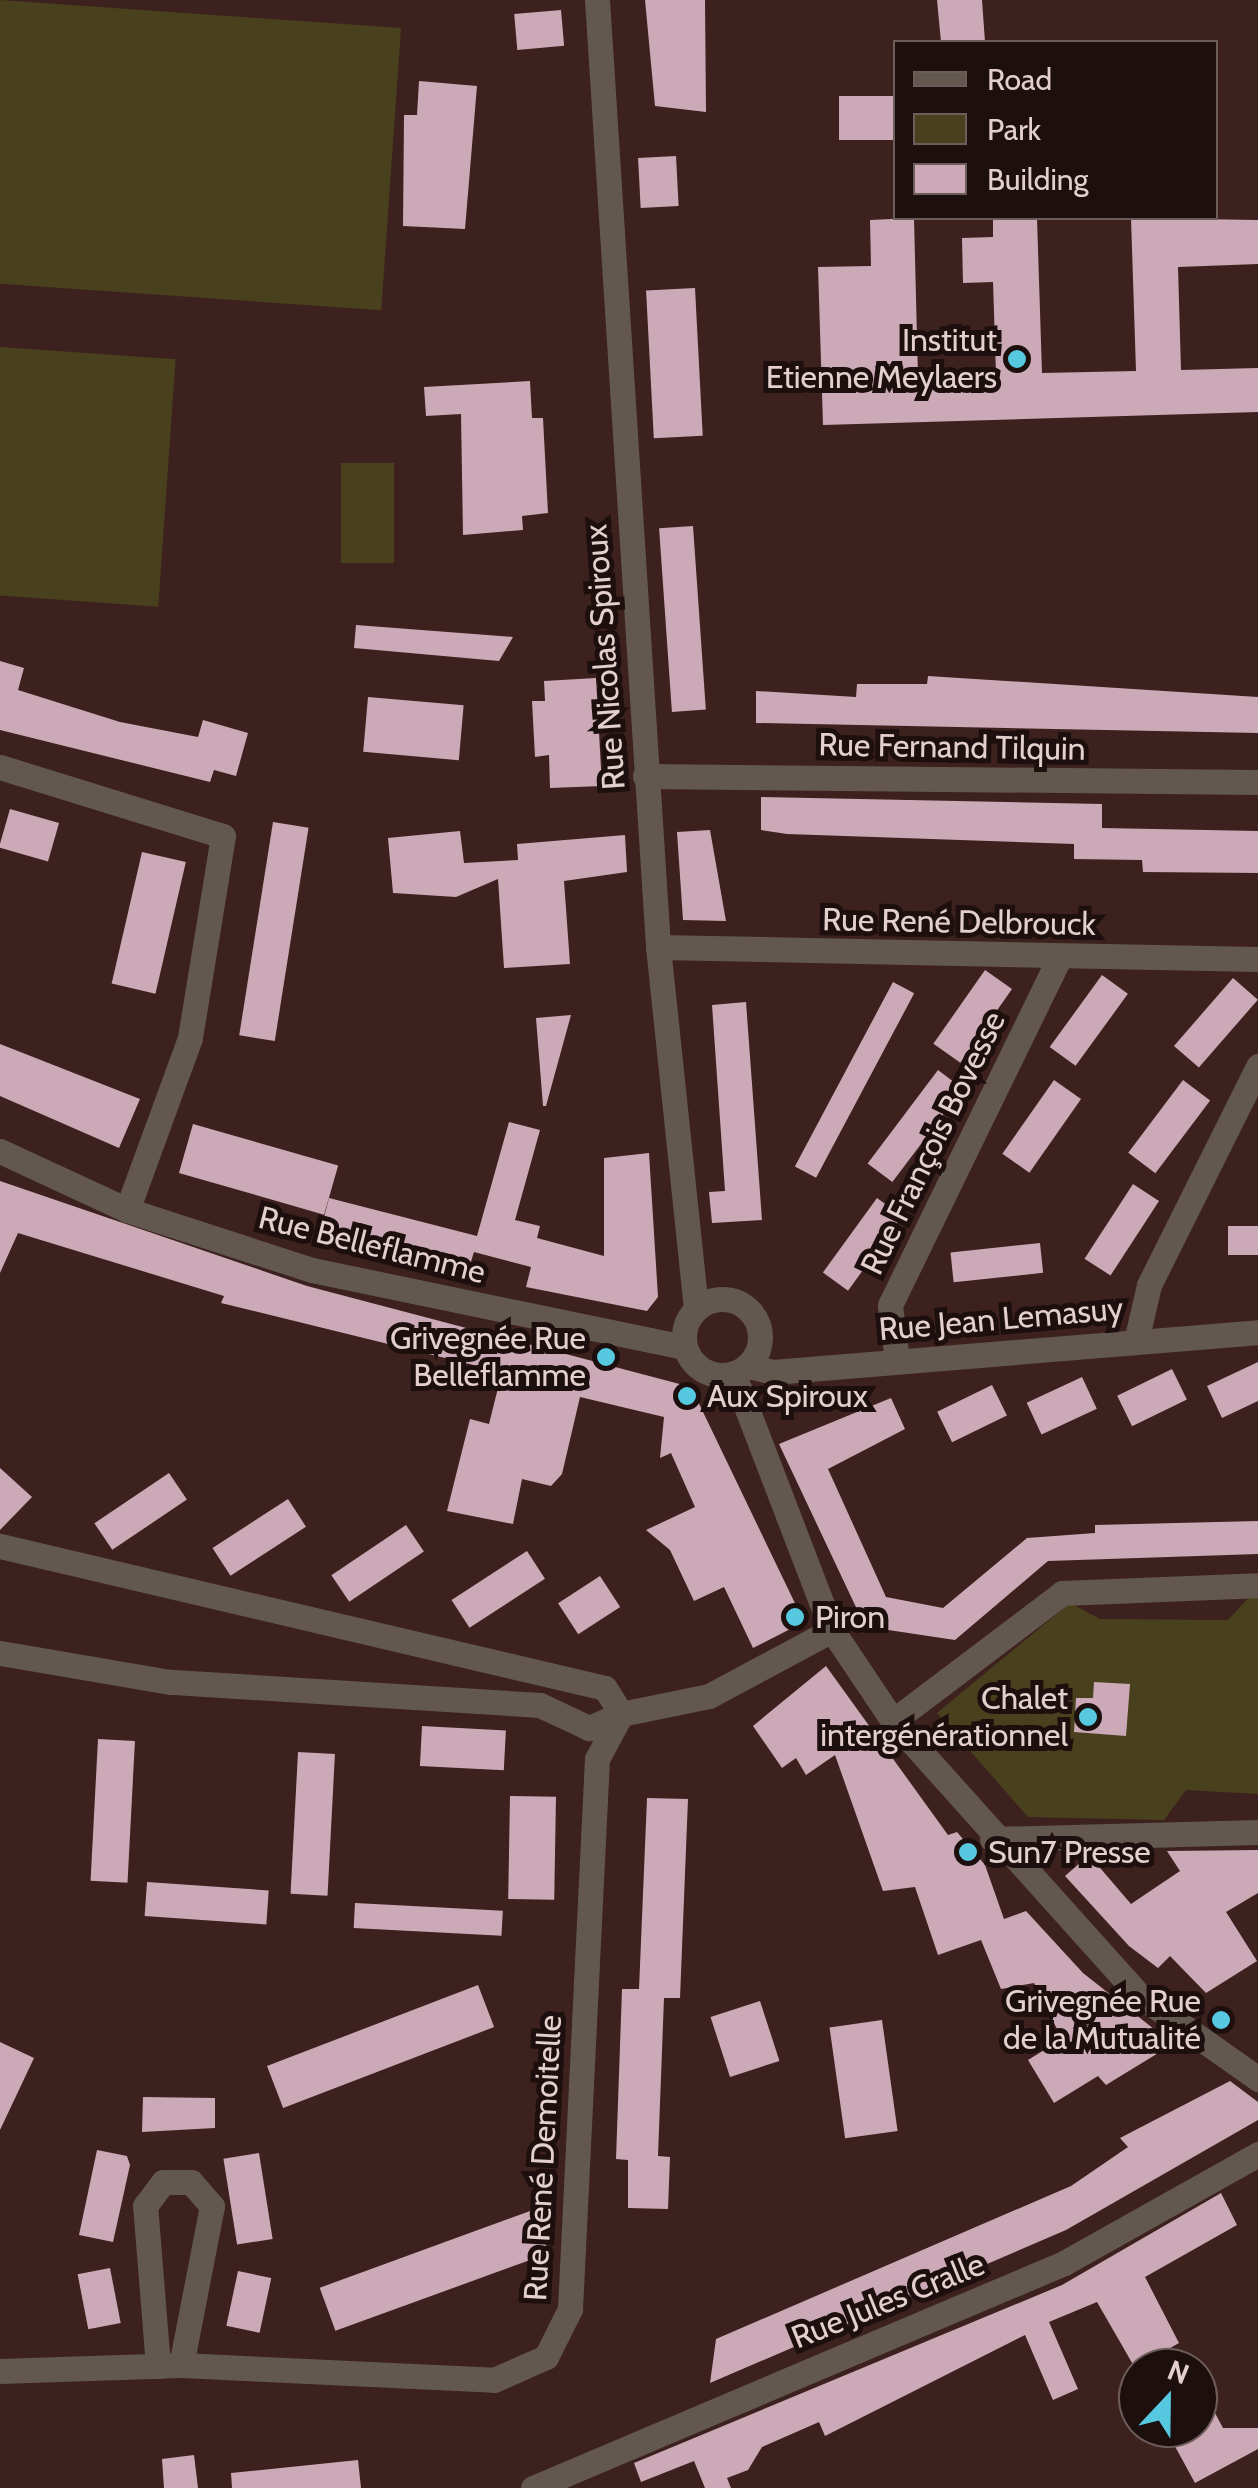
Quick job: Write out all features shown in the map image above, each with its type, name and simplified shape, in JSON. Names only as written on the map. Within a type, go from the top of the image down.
[{"type":"street","name":"Rue Nicolas Spiroux","points":[[597,0],[645,776],[658,947],[696,1308],[684,1347]]},
{"type":"street","points":[[0,767],[223,836],[190,1038],[127,1210]]},
{"type":"street","name":"Rue Fernand Tilquin","points":[[645,776],[1258,782]]},
{"type":"street","name":"Rue René Delbrouck","points":[[658,947],[1258,959]]},
{"type":"street","name":"Rue François Bovesse","points":[[898,1360],[890,1304],[1059,958]]},
{"type":"street","points":[[1136,1341],[1149,1285],[1258,1066]]},
{"type":"street","name":"Rue Belleflamme","points":[[0,1151],[127,1210],[312,1270],[684,1347]]},
{"type":"street","points":[[684,1347],[713,1375],[741,1370],[762,1339],[752,1310],[725,1298],[696,1308]]},
{"type":"street","name":"Rue Jean Lemasuy","points":[[741,1370],[773,1372],[1258,1332]]},
{"type":"street","points":[[741,1370],[832,1630],[893,1722],[992,1839],[1138,1995],[1258,2079]]},
{"type":"street","points":[[0,1546],[605,1688],[621,1714]]},
{"type":"street","points":[[893,1722],[1062,1592],[1258,1585]]},
{"type":"street","points":[[0,1653],[188,1684],[540,1705],[589,1728],[621,1714],[709,1696],[832,1630]]},
{"type":"street","name":"Rue René Demoitelle","points":[[0,2370],[170,2365],[494,2380],[546,2357],[570,2310],[597,1760],[621,1714]]},
{"type":"street","points":[[992,1839],[1258,1832]]},
{"type":"street","name":"Rue Jules Cralle","points":[[533,2488],[1064,2263],[1258,2154]]},
{"type":"street","points":[[163,2182],[191,2182],[212,2206],[170,2365],[145,2206],[163,2182]]},
{"type":"green space","points":[[0,0],[401,28],[381,310],[0,284]]},
{"type":"green space","points":[[0,347],[176,359],[158,607],[0,596]]},
{"type":"green space","points":[[341,463],[394,463],[394,563],[341,563]]},
{"type":"green space","points":[[1250,1596],[1258,1596],[1258,1794],[1186,1790],[1164,1820],[1028,1817],[937,1713],[1070,1603],[1100,1619],[1228,1620]]},
{"type":"building","points":[[645,0],[705,0],[706,112],[655,106]]},
{"type":"building","points":[[937,0],[982,0],[985,40],[941,40]]},
{"type":"building","points":[[561,10],[564,46],[517,50],[514,14]]},
{"type":"building","points":[[419,81],[477,86],[465,229],[403,226],[404,115],[417,115]]},
{"type":"building","points":[[839,96],[893,96],[893,140],[839,140]]},
{"type":"building","points":[[676,156],[679,206],[641,208],[638,158]]},
{"type":"building","points":[[870,220],[914,220],[918,377],[996,374],[993,282],[963,283],[962,238],[993,237],[993,220],[1037,220],[1042,373],[1136,371],[1131,220],[1258,220],[1258,264],[1178,267],[1181,370],[1258,368],[1258,412],[823,425],[818,267],[871,266]]},
{"type":"building","points":[[695,288],[703,436],[654,438],[646,291]]},
{"type":"building","points":[[530,381],[532,418],[543,418],[548,513],[522,516],[523,530],[463,535],[461,414],[426,416],[424,387]]},
{"type":"building","points":[[693,526],[706,710],[672,712],[659,528]]},
{"type":"building","points":[[356,625],[513,637],[499,661],[354,648]]},
{"type":"building","points":[[0,661],[24,668],[18,690],[120,722],[198,737],[203,720],[248,733],[236,776],[214,770],[210,782],[0,730]]},
{"type":"building","points":[[928,676],[1258,697],[1258,733],[756,723],[756,691],[856,697],[857,684],[927,684]]},
{"type":"building","points":[[596,678],[602,786],[550,788],[549,755],[535,757],[532,701],[545,701],[544,681]]},
{"type":"building","points":[[368,697],[464,705],[459,760],[363,752]]},
{"type":"building","points":[[761,797],[1102,804],[1102,828],[1258,831],[1258,873],[1143,872],[1142,860],[1074,859],[1074,844],[787,834],[761,830]]},
{"type":"building","points":[[10,809],[59,823],[48,862],[0,848]]},
{"type":"building","points":[[273,822],[309,828],[275,1041],[239,1035]]},
{"type":"building","points":[[710,830],[726,921],[683,920],[677,832]]},
{"type":"building","points":[[460,831],[464,863],[518,860],[517,844],[625,835],[627,872],[564,881],[570,964],[504,968],[498,879],[456,897],[393,893],[388,838]]},
{"type":"building","points":[[142,852],[186,862],[155,994],[112,984]]},
{"type":"building","points":[[985,970],[1012,989],[960,1063],[933,1044]]},
{"type":"building","points":[[1102,975],[1128,994],[1076,1066],[1050,1047]]},
{"type":"building","points":[[1233,978],[1258,1000],[1199,1068],[1174,1046]]},
{"type":"building","points":[[893,982],[914,993],[816,1178],[795,1167]]},
{"type":"building","points":[[746,1002],[762,1220],[712,1223],[709,1192],[725,1191],[712,1005]]},
{"type":"building","points":[[571,1015],[546,1106],[543,1106],[536,1018]]},
{"type":"building","points":[[0,1044],[140,1099],[119,1148],[0,1096]]},
{"type":"building","points":[[938,1070],[963,1089],[892,1182],[868,1163]]},
{"type":"building","points":[[1054,1080],[1081,1099],[1029,1173],[1002,1154]]},
{"type":"building","points":[[1183,1080],[1210,1100],[1155,1173],[1128,1153]]},
{"type":"building","points":[[509,1122],[540,1130],[515,1220],[540,1226],[537,1238],[604,1256],[604,1158],[649,1153],[658,1297],[647,1311],[526,1287],[531,1267],[474,1252],[468,1271],[320,1233],[329,1198],[477,1236]]},
{"type":"building","points":[[193,1124],[338,1166],[324,1215],[179,1173]]},
{"type":"building","points":[[0,1181],[307,1286],[691,1387],[804,1622],[753,1648],[724,1587],[694,1601],[670,1550],[646,1530],[695,1507],[671,1453],[660,1458],[664,1417],[580,1397],[562,1474],[551,1486],[522,1479],[513,1524],[447,1511],[470,1419],[489,1424],[502,1372],[221,1303],[224,1296],[18,1233],[0,1273]]},
{"type":"building","points":[[1133,1184],[1159,1201],[1111,1276],[1085,1259]]},
{"type":"building","points":[[877,1198],[902,1216],[848,1291],[823,1272]]},
{"type":"building","points":[[1228,1226],[1258,1226],[1258,1255],[1228,1255]]},
{"type":"building","points":[[1040,1243],[1043,1273],[954,1282],[950,1252]]},
{"type":"building","points":[[1258,1362],[1258,1401],[1222,1418],[1207,1386]]},
{"type":"building","points":[[1172,1369],[1187,1400],[1132,1426],[1117,1396]]},
{"type":"building","points":[[1082,1377],[1097,1409],[1042,1435],[1027,1403]]},
{"type":"building","points":[[992,1385],[1007,1416],[952,1442],[937,1412]]},
{"type":"building","points":[[891,1398],[905,1429],[828,1469],[886,1597],[943,1608],[1027,1538],[1095,1533],[1095,1525],[1258,1521],[1258,1554],[1048,1561],[955,1640],[875,1628],[863,1622],[779,1444]]},
{"type":"building","points":[[0,1468],[32,1497],[0,1530]]},
{"type":"building","points":[[169,1473],[187,1500],[112,1550],[94,1523]]},
{"type":"building","points":[[288,1499],[306,1527],[230,1576],[213,1548]]},
{"type":"building","points":[[406,1525],[424,1552],[349,1602],[331,1575]]},
{"type":"building","points":[[527,1551],[545,1579],[469,1628],[452,1600]]},
{"type":"building","points":[[600,1576],[620,1607],[578,1634],[558,1603]]},
{"type":"building","points":[[826,1666],[948,1835],[957,1832],[985,1865],[1004,1919],[1026,1911],[1083,1973],[1173,2044],[1106,2085],[1098,2076],[1054,2103],[1028,2060],[1062,2039],[1034,1983],[1001,1989],[981,1940],[938,1955],[915,1887],[883,1891],[835,1755],[806,1775],[796,1758],[782,1768],[753,1726]]},
{"type":"building","points":[[1094,1682],[1130,1684],[1126,1736],[1074,1732],[1076,1698],[1093,1698]]},
{"type":"building","points":[[422,1726],[506,1730],[504,1770],[420,1766]]},
{"type":"building","points":[[98,1739],[135,1741],[128,1883],[91,1881]]},
{"type":"building","points":[[298,1752],[335,1754],[328,1896],[291,1894]]},
{"type":"building","points":[[510,1796],[556,1797],[554,1900],[508,1899]]},
{"type":"building","points":[[647,1798],[688,1799],[680,1998],[664,1998],[658,2156],[670,2157],[668,2209],[628,2208],[628,2160],[616,2159],[622,1989],[639,1989]]},
{"type":"building","points":[[1258,1850],[1258,1893],[1226,1912],[1257,1961],[1206,1993],[1170,1956],[1158,1968],[1129,1946],[1065,1876],[1089,1855],[1131,1904],[1180,1871],[1167,1851]]},
{"type":"building","points":[[147,1882],[269,1891],[266,1924],[145,1916]]},
{"type":"building","points":[[355,1903],[503,1911],[501,1936],[354,1928]]},
{"type":"building","points":[[478,1985],[494,2027],[283,2108],[267,2066]]},
{"type":"building","points":[[760,2001],[779,2061],[730,2077],[711,2017]]},
{"type":"building","points":[[882,2020],[898,2131],[845,2138],[830,2027]]},
{"type":"building","points":[[0,2042],[34,2058],[0,2130]]},
{"type":"building","points":[[1230,2081],[1258,2102],[1258,2120],[1066,2230],[710,2383],[716,2339],[1071,2186],[1128,2147],[1120,2138]]},
{"type":"building","points":[[143,2097],[215,2098],[215,2128],[142,2132]]},
{"type":"building","points":[[97,2150],[127,2156],[130,2165],[113,2242],[79,2235]]},
{"type":"building","points":[[259,2153],[273,2239],[237,2245],[223,2159]]},
{"type":"building","points":[[1221,2193],[1237,2225],[1145,2277],[1179,2343],[1170,2348],[1123,2348],[1097,2302],[1049,2322],[1078,2389],[1053,2400],[1025,2335],[825,2436],[819,2422],[762,2447],[748,2470],[727,2478],[731,2488],[705,2488],[694,2461],[641,2482],[634,2463],[1062,2285]]},
{"type":"building","points":[[533,2210],[549,2253],[335,2331],[320,2288]]},
{"type":"building","points":[[110,2268],[121,2323],[88,2329],[78,2274]]},
{"type":"building","points":[[238,2271],[271,2278],[260,2333],[226,2326]]},
{"type":"building","points":[[1218,2419],[1223,2428],[1258,2428],[1258,2449],[1195,2483],[1176,2448],[1218,2448]]},
{"type":"building","points":[[194,2455],[198,2488],[164,2488],[162,2459]]},
{"type":"building","points":[[358,2460],[361,2488],[232,2488],[231,2473]]},
{"type":"place","name":"Institut Etienne Meylaers","points":[[1017,359]]},
{"type":"place","name":"Grivegnée Rue Belleflamme","points":[[606,1357]]},
{"type":"place","name":"Aux Spiroux","points":[[687,1396]]},
{"type":"place","name":"Piron","points":[[795,1617]]},
{"type":"place","name":"Chalet intergénérationnel","points":[[1088,1717]]},
{"type":"place","name":"Sun7 Presse","points":[[968,1852]]},
{"type":"place","name":"Grivegnée Rue de la Mutualité","points":[[1221,2020]]}]
